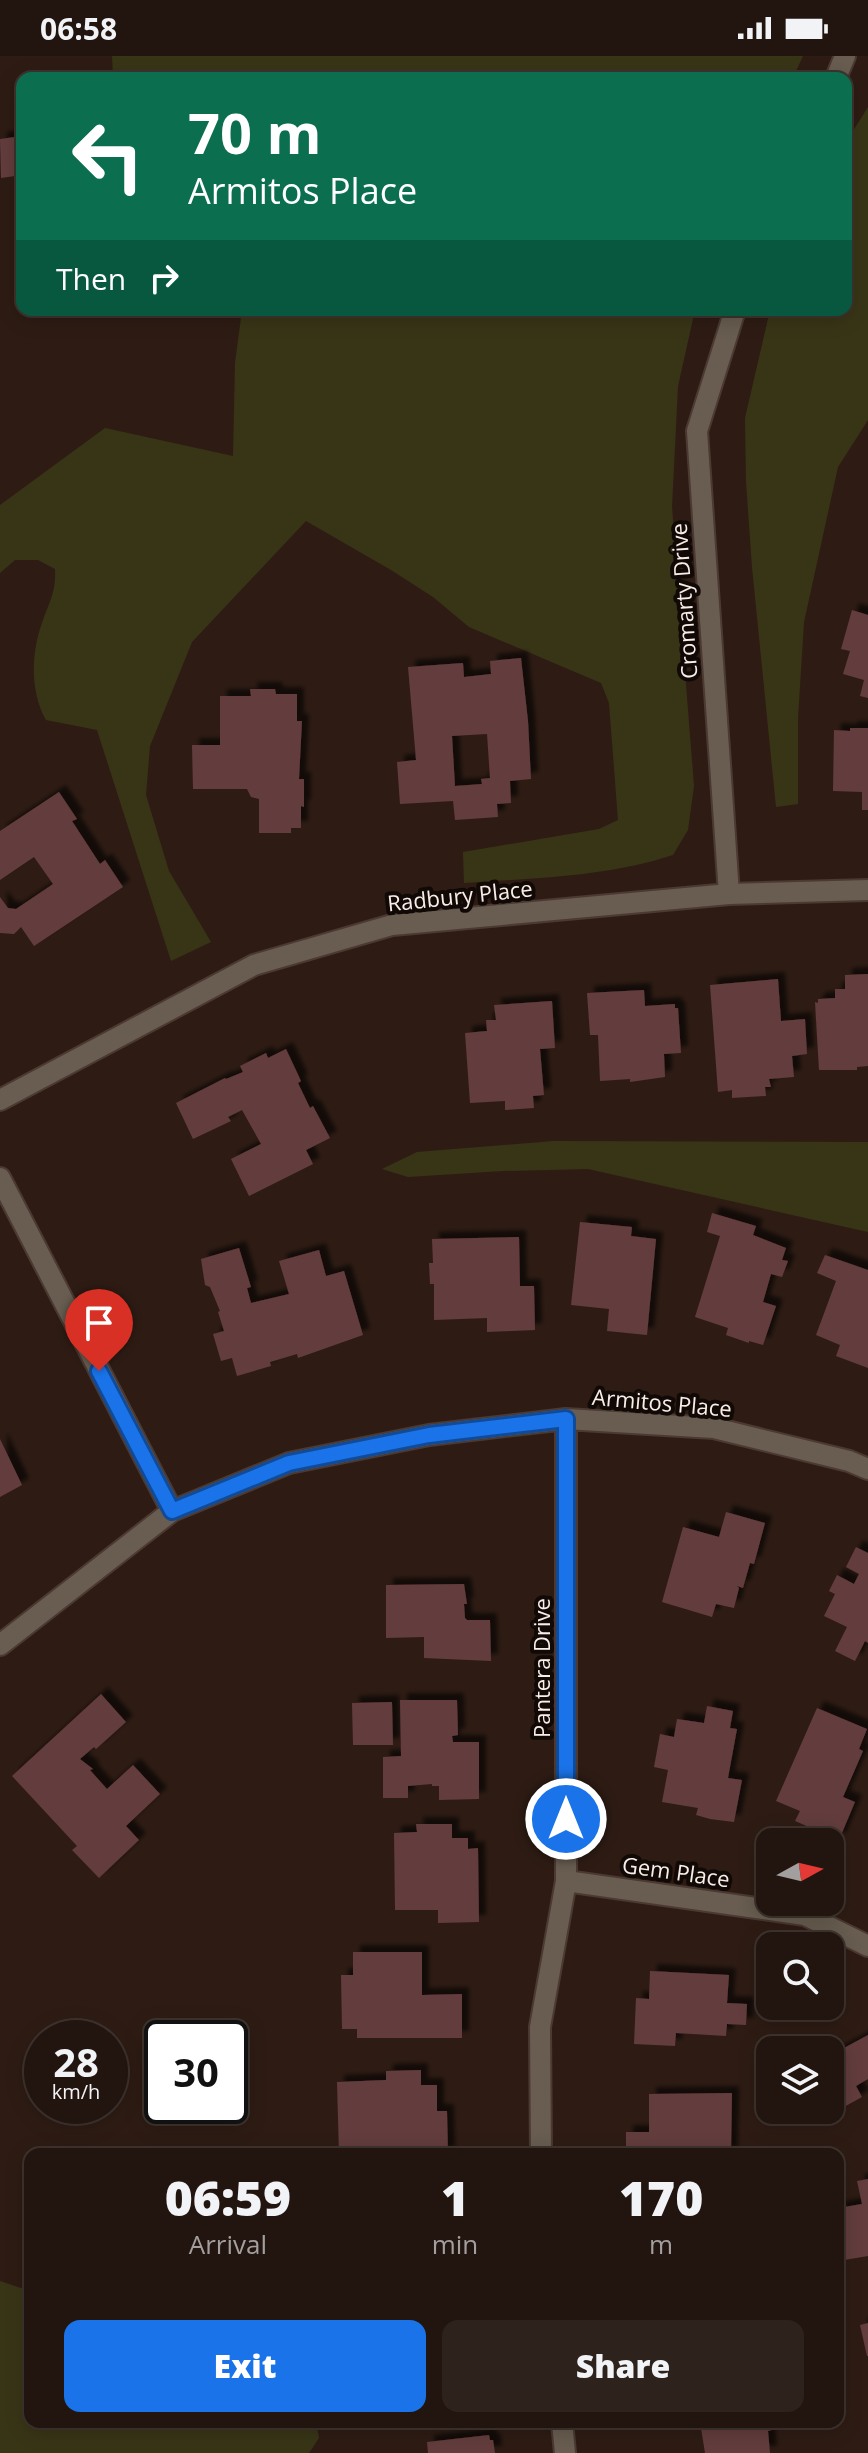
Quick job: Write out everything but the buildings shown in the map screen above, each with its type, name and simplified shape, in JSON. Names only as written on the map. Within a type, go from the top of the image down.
[{"type":"street","name":"Cromarty Drive","points":[[729,894],[697,431],[733,316]]},
{"type":"street","name":"Radbury Place","points":[[0,1100],[254,965],[392,925],[729,894],[868,890]]},
{"type":"street","points":[[0,1178],[172,1511]]},
{"type":"street","name":"Armitos Place","points":[[0,1645],[172,1511],[289,1463],[429,1435],[566,1419],[714,1428],[849,1461],[868,1469]]},
{"type":"street","name":"Pantera Drive","points":[[541,2148],[540,2027],[566,1881],[566,1419]]},
{"type":"street","name":"Gem Place","points":[[566,1881],[805,1915],[868,1946]]},
{"type":"street","points":[[563,2428],[565,2453]]},
{"type":"shaded area","points":[[112,56],[803,56],[796,72],[113,72]]},
{"type":"shaded area","points":[[868,107],[868,420],[838,467],[804,622],[798,718],[798,804],[776,807],[752,567],[745,418],[769,316],[852,316],[852,132]]},
{"type":"shaded area","points":[[241,316],[694,316],[678,386],[672,507],[694,786],[688,830],[673,855],[596,872],[464,883],[463,852],[599,829],[618,820],[609,703],[601,683],[469,627],[433,597],[306,521],[192,642],[150,746],[146,795],[169,871],[211,942],[171,961],[97,730],[46,720],[41,709],[35,685],[34,659],[38,635],[53,591],[55,569],[38,560],[15,560],[0,573],[0,505],[105,428],[233,456],[235,363]]},
{"type":"shaded area","points":[[554,1141],[868,1142],[868,1232],[588,1169],[408,1177],[382,1169],[417,1152]]},
{"type":"shaded area","points":[[0,2281],[24,2289],[24,2428],[317,2428],[319,2438],[309,2453],[0,2453]]},
{"type":"route","points":[[99,1371],[172,1511],[289,1463],[429,1435],[566,1419],[566,1819]]}]
